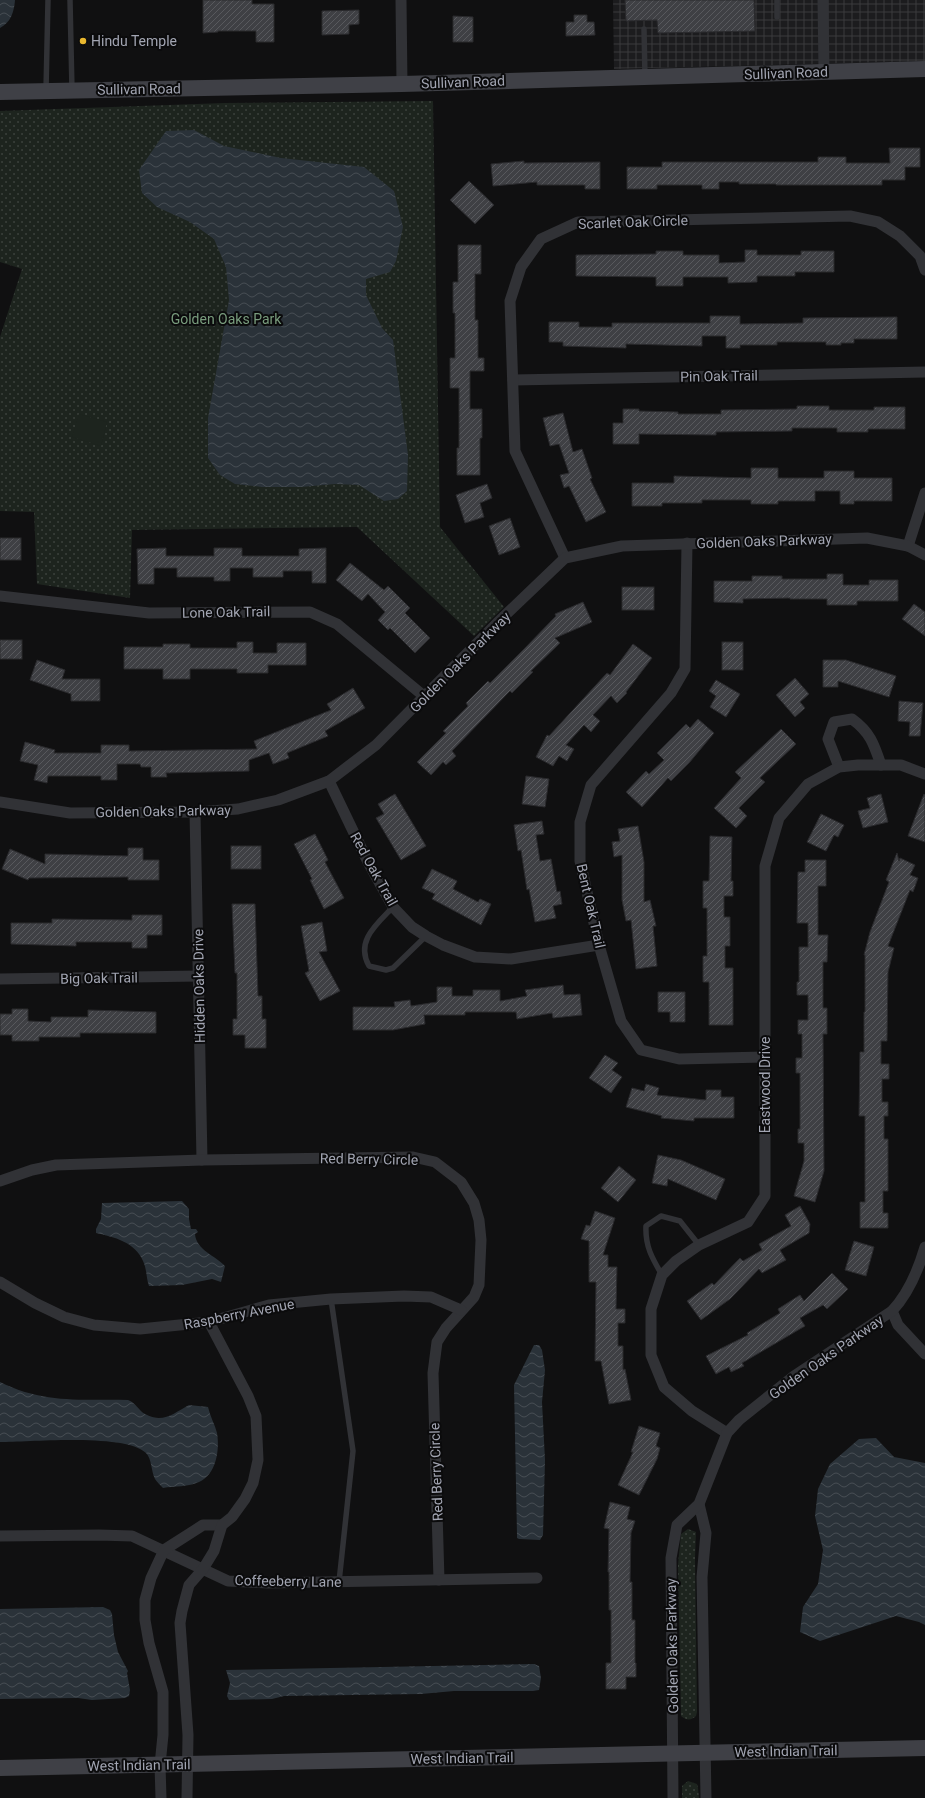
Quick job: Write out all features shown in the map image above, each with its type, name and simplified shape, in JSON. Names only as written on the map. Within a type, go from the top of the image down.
[{"type":"street","points":[[401,0],[402,84]]},
{"type":"street","points":[[823,0],[824,72]]},
{"type":"street","name":"Sullivan Road","points":[[0,92],[402,84],[925,69]]},
{"type":"street","name":"Scarlet Oak Circle","points":[[565,558],[515,451],[510,301],[521,267],[541,239],[578,222],[850,216],[878,222],[900,236],[920,256],[925,270]]},
{"type":"street","name":"Pin Oak Trail","points":[[512,380],[925,372]]},
{"type":"street","points":[[908,546],[925,493]]},
{"type":"street","name":"Golden Oaks Parkway","points":[[0,802],[70,813],[196,812],[238,809],[278,800],[329,781],[376,745],[497,623],[565,558],[622,546],[867,538],[908,546],[925,555]]},
{"type":"street","name":"Bent Oak Trail","points":[[687,543],[685,669],[671,693],[591,785],[580,822],[580,861],[599,945],[621,1021],[641,1050],[679,1059],[765,1057]]},
{"type":"street","name":"Lone Oak Trail","points":[[0,596],[149,613],[310,612],[337,624],[425,697]]},
{"type":"street","points":[[839,767],[828,739],[834,722],[852,719],[872,738],[881,765]]},
{"type":"street","name":"Eastwood Drive","points":[[727,1433],[692,1411],[664,1387],[651,1355],[651,1309],[662,1275],[676,1261],[699,1245],[748,1222],[764,1196],[765,866],[779,818],[808,784],[839,767],[858,765],[901,765],[925,774]]},
{"type":"street","name":"Red Oak Trail","points":[[329,781],[368,862],[393,907],[412,927],[426,936],[443,945],[475,957],[511,959],[599,945]]},
{"type":"street","name":"Hidden Oaks Drive","points":[[196,812],[202,1160]]},
{"type":"street","name":"Big Oak Trail","points":[[0,979],[199,976]]},
{"type":"street","name":"Red Berry Circle","points":[[0,1181],[32,1170],[56,1165],[202,1160],[413,1157],[435,1162],[460,1182],[474,1203],[480,1220],[481,1240],[479,1284],[474,1296],[446,1328],[437,1342],[433,1373],[439,1580]]},
{"type":"street","name":"Golden Oaks Parkway","points":[[673,1798],[671,1558],[676,1525],[699,1504],[727,1433],[739,1420],[794,1376],[892,1311],[902,1300],[918,1268],[925,1247]]},
{"type":"street","name":"Raspberry Avenue","points":[[0,1282],[35,1303],[64,1316],[94,1325],[140,1329],[209,1322],[269,1305],[331,1299],[404,1296],[431,1297],[461,1310]]},
{"type":"street","points":[[892,1311],[898,1325],[925,1354]]},
{"type":"street","points":[[186,1798],[188,1735],[180,1623],[182,1611],[189,1585],[214,1551],[222,1525],[232,1517],[245,1499],[253,1483],[258,1460],[256,1416],[248,1396],[209,1322]]},
{"type":"street","points":[[699,1504],[706,1533],[702,1577],[706,1798]]},
{"type":"street","points":[[161,1798],[160,1765],[163,1735],[163,1692],[149,1643],[145,1620],[145,1600],[151,1578],[164,1550],[203,1525],[222,1525]]},
{"type":"street","name":"Coffeeberry Lane","points":[[0,1536],[99,1534],[132,1536],[228,1581],[268,1583],[538,1578]]},
{"type":"street","name":"West Indian Trail","points":[[0,1768],[925,1748]]},
{"type":"lane","points":[[46,90],[48,0]]},
{"type":"lane","points":[[70,0],[72,90]]},
{"type":"lane","points":[[777,0],[777,17]]},
{"type":"lane","points":[[644,29],[645,77]]},
{"type":"lane","points":[[393,907],[371,932],[365,945],[364,957],[369,966],[386,970],[393,968],[426,936]]},
{"type":"lane","points":[[662,1275],[649,1254],[645,1238],[646,1226],[660,1216],[680,1221],[699,1245]]},
{"type":"lane","points":[[331,1299],[353,1451],[339,1582]]},
{"type":"shaded area","points":[[613,0],[925,0],[925,61],[614,69]]},
{"type":"green space","name":"Golden Oaks Park","points":[[433,101],[440,527],[504,607],[474,636],[357,527],[132,530],[130,598],[37,584],[34,512],[0,511],[0,337],[22,269],[0,262],[0,111],[225,103]]},
{"type":"green space","points":[[79,414],[107,422],[101,446],[72,437]]},
{"type":"green space","points":[[688,1529],[696,1532],[697,1712],[696,1716],[692,1719],[681,1716],[678,1565],[681,1534]]},
{"type":"green space","points":[[688,1781],[697,1784],[699,1798],[682,1798],[682,1786]]},
{"type":"water","points":[[0,0],[15,0],[14,9],[9,20],[0,28]]},
{"type":"water","points":[[194,130],[224,146],[281,158],[364,167],[394,191],[403,227],[396,261],[390,272],[366,279],[366,295],[382,328],[393,340],[408,455],[407,491],[398,499],[384,501],[359,485],[335,484],[301,487],[262,487],[235,484],[220,475],[208,458],[208,418],[229,300],[226,267],[214,239],[190,222],[157,207],[142,193],[139,170],[166,131]]},
{"type":"water","points":[[182,1201],[189,1209],[191,1229],[196,1229],[198,1232],[195,1234],[196,1240],[203,1249],[225,1266],[221,1282],[212,1279],[182,1285],[149,1286],[144,1264],[135,1249],[123,1241],[96,1233],[96,1229],[101,1219],[102,1203]]},
{"type":"water","points":[[534,1345],[539,1345],[542,1350],[545,1370],[542,1402],[545,1460],[543,1535],[540,1540],[517,1538],[514,1385]]},
{"type":"water","points":[[0,1382],[32,1394],[48,1397],[79,1400],[128,1400],[145,1414],[157,1418],[163,1418],[173,1414],[189,1405],[208,1407],[217,1433],[218,1447],[216,1461],[205,1479],[195,1484],[186,1486],[163,1488],[155,1479],[146,1453],[135,1447],[119,1443],[76,1440],[0,1442]]},
{"type":"water","points":[[876,1438],[894,1457],[925,1463],[925,1625],[896,1616],[820,1641],[800,1632],[803,1607],[818,1584],[823,1550],[815,1516],[818,1489],[830,1464],[859,1439]]},
{"type":"water","points":[[103,1607],[110,1610],[112,1614],[114,1635],[118,1652],[128,1671],[127,1673],[130,1690],[129,1696],[125,1698],[92,1700],[78,1698],[0,1699],[0,1609]]},
{"type":"water","points":[[534,1664],[539,1666],[541,1678],[539,1690],[533,1691],[454,1691],[421,1694],[284,1696],[272,1699],[229,1700],[227,1696],[230,1683],[226,1670]]},
{"type":"building","points":[[203,0],[252,0],[252,4],[274,4],[274,42],[256,42],[256,31],[218,31],[203,33]]},
{"type":"building","points":[[625,0],[754,0],[755,31],[658,33],[657,20],[626,21]]},
{"type":"building","points":[[359,10],[359,24],[349,25],[349,34],[322,35],[322,11]]},
{"type":"building","points":[[574,15],[587,15],[587,22],[594,22],[595,35],[566,36],[566,22],[574,22]]},
{"type":"building","points":[[453,16],[473,17],[473,42],[453,42]]},
{"type":"building","points":[[889,148],[920,148],[920,167],[905,167],[905,180],[882,180],[882,185],[776,185],[719,182],[719,189],[702,189],[702,185],[657,185],[657,189],[627,189],[627,167],[662,167],[662,162],[818,162],[818,157],[846,157],[846,163],[890,163]]},
{"type":"building","points":[[524,161],[524,163],[600,162],[600,189],[585,189],[585,185],[537,185],[537,182],[493,186],[491,164]]},
{"type":"building","points":[[469,181],[494,205],[475,224],[450,200]]},
{"type":"building","points":[[458,245],[481,245],[481,274],[475,274],[475,320],[478,320],[478,358],[484,358],[484,371],[470,371],[470,409],[482,409],[480,475],[457,475],[457,448],[459,448],[459,388],[450,388],[450,358],[455,358],[453,282],[458,282]]},
{"type":"building","points":[[745,250],[757,250],[757,255],[801,255],[801,251],[834,251],[834,272],[795,272],[795,276],[757,276],[757,282],[728,283],[728,277],[683,277],[683,286],[656,286],[656,277],[576,276],[576,255],[656,254],[656,251],[683,251],[683,255],[719,255],[719,263],[745,262]]},
{"type":"building","points":[[710,316],[740,316],[740,324],[803,323],[803,318],[897,317],[897,339],[854,339],[854,343],[841,343],[841,345],[826,345],[826,342],[777,342],[777,345],[740,345],[740,348],[726,348],[726,336],[702,336],[702,346],[626,344],[626,348],[563,346],[563,342],[549,342],[549,322],[579,322],[579,327],[612,327],[612,323],[710,323]]},
{"type":"building","points":[[797,406],[829,406],[829,410],[874,410],[874,407],[905,407],[905,429],[868,429],[868,432],[837,432],[837,428],[792,428],[792,431],[716,432],[716,435],[639,434],[639,444],[613,444],[613,423],[623,423],[623,409],[678,412],[678,414],[721,414],[721,410],[797,409]]},
{"type":"building","points":[[563,413],[573,452],[582,449],[592,478],[590,479],[606,512],[586,522],[569,486],[564,488],[560,475],[569,473],[559,444],[550,446],[543,418]]},
{"type":"building","points":[[751,468],[778,468],[778,478],[824,478],[824,471],[854,471],[854,478],[892,478],[892,501],[854,501],[854,504],[840,504],[840,491],[815,491],[815,501],[778,501],[778,504],[751,504],[751,500],[702,500],[702,503],[662,503],[662,506],[632,506],[632,483],[674,483],[674,476],[751,478]]},
{"type":"building","points":[[487,484],[492,498],[480,503],[484,517],[465,523],[456,495]]},
{"type":"building","points":[[510,518],[520,547],[499,555],[489,526]]},
{"type":"building","points":[[0,538],[21,538],[21,560],[0,560]]},
{"type":"building","points":[[166,548],[166,556],[214,556],[214,548],[242,548],[242,556],[299,556],[299,549],[326,548],[326,583],[312,583],[312,571],[283,571],[283,577],[253,577],[253,568],[230,568],[230,581],[214,581],[214,577],[177,577],[177,568],[154,568],[154,584],[138,584],[137,549]]},
{"type":"building","points":[[350,563],[384,590],[388,586],[410,608],[405,613],[430,638],[415,653],[390,628],[388,630],[378,620],[385,612],[368,594],[362,601],[336,580]]},
{"type":"building","points":[[827,574],[843,574],[843,585],[869,585],[869,580],[898,580],[898,601],[857,601],[857,605],[827,605],[827,599],[790,598],[743,599],[743,603],[714,602],[714,581],[752,581],[752,576],[782,576],[782,579],[827,579]]},
{"type":"building","points":[[622,587],[654,587],[654,610],[622,610]]},
{"type":"building","points":[[583,602],[592,622],[555,638],[560,643],[531,671],[533,672],[512,693],[510,691],[452,751],[456,756],[446,765],[443,762],[431,775],[417,762],[446,733],[443,731],[468,706],[466,703],[488,681],[490,683],[524,649],[556,616],[555,614]]},
{"type":"building","points":[[914,604],[925,612],[925,636],[902,619]]},
{"type":"building","points":[[0,640],[22,640],[22,659],[0,659]]},
{"type":"building","points":[[237,642],[253,642],[253,653],[277,653],[277,643],[306,643],[306,665],[268,665],[268,673],[237,673],[237,669],[190,669],[190,679],[163,679],[163,669],[124,669],[124,647],[163,647],[163,644],[190,644],[190,648],[237,648]]},
{"type":"building","points":[[722,642],[743,642],[743,670],[722,670]]},
{"type":"building","points":[[633,644],[652,658],[626,692],[627,693],[617,703],[611,696],[593,715],[600,721],[591,732],[584,725],[566,745],[574,749],[567,761],[559,756],[553,766],[536,757],[547,735],[549,736],[607,673],[610,675]]},
{"type":"building","points":[[37,660],[65,670],[62,679],[100,679],[100,701],[71,701],[71,694],[30,680]]},
{"type":"building","points":[[823,660],[846,660],[896,676],[889,697],[838,681],[838,687],[823,687]]},
{"type":"building","points":[[795,678],[809,694],[800,702],[805,708],[795,717],[776,695]]},
{"type":"building","points":[[716,680],[740,694],[726,717],[710,707],[716,696],[709,691]]},
{"type":"building","points":[[353,688],[365,708],[325,731],[328,736],[287,753],[289,758],[273,764],[269,753],[249,760],[249,771],[166,773],[167,777],[151,777],[151,767],[141,767],[140,764],[117,764],[117,780],[101,780],[101,776],[48,776],[47,783],[34,780],[38,765],[20,761],[25,742],[55,750],[54,753],[101,753],[101,745],[129,745],[129,751],[257,749],[254,741],[331,710],[327,704]]},
{"type":"building","points":[[899,701],[923,703],[920,736],[909,736],[910,722],[898,721]]},
{"type":"building","points":[[698,719],[714,733],[689,763],[671,781],[668,778],[642,807],[626,792],[646,771],[649,774],[664,760],[657,753],[686,724],[690,728]]},
{"type":"building","points":[[781,729],[796,744],[760,778],[765,782],[739,808],[747,816],[736,828],[714,808],[741,778],[735,772]]},
{"type":"building","points":[[526,776],[549,779],[545,807],[522,804]]},
{"type":"building","points":[[395,794],[426,846],[401,860],[376,818],[384,814],[378,804]]},
{"type":"building","points":[[881,794],[888,822],[863,828],[858,811],[870,808],[867,798]]},
{"type":"building","points":[[924,794],[925,795],[925,842],[908,836]]},
{"type":"building","points":[[821,814],[844,825],[838,837],[834,835],[826,851],[807,842]]},
{"type":"building","points":[[542,821],[544,834],[536,835],[540,861],[551,859],[557,892],[560,891],[562,904],[553,906],[556,918],[535,922],[529,889],[527,890],[521,850],[518,851],[514,825]]},
{"type":"building","points":[[638,826],[644,862],[644,902],[650,900],[656,926],[653,926],[657,966],[636,969],[631,920],[626,921],[622,900],[622,855],[614,857],[612,842],[620,841],[618,829]]},
{"type":"building","points":[[315,834],[328,860],[325,862],[344,898],[324,909],[310,880],[312,879],[294,844]]},
{"type":"building","points":[[710,836],[732,837],[731,881],[733,881],[733,896],[724,896],[724,917],[730,917],[730,946],[725,946],[725,968],[733,968],[733,1025],[709,1025],[709,982],[703,982],[703,956],[707,956],[707,908],[703,908],[703,881],[709,881]]},
{"type":"building","points":[[231,846],[261,846],[261,869],[231,869]]},
{"type":"building","points":[[128,848],[143,848],[143,860],[159,860],[159,880],[128,880],[128,877],[29,878],[28,880],[2,869],[10,849],[45,864],[45,854],[128,856]]},
{"type":"building","points":[[897,853],[899,861],[900,858],[915,865],[910,875],[918,878],[913,892],[910,890],[888,946],[894,948],[888,972],[887,1041],[881,1041],[881,1064],[889,1064],[889,1079],[882,1079],[882,1102],[888,1102],[888,1116],[884,1116],[884,1139],[888,1139],[888,1191],[883,1191],[883,1213],[888,1213],[888,1228],[860,1228],[860,1202],[865,1202],[865,1116],[859,1116],[860,1052],[864,1052],[864,955],[870,932],[889,882],[886,880]]},
{"type":"building","points":[[805,860],[826,860],[826,886],[818,886],[818,935],[828,935],[827,962],[823,962],[823,1008],[827,1008],[827,1034],[823,1034],[824,1171],[815,1202],[794,1196],[804,1161],[804,1143],[798,1143],[798,1129],[800,1129],[800,1073],[796,1073],[796,1058],[802,1058],[802,1034],[798,1034],[798,1020],[808,1020],[808,995],[797,995],[797,982],[799,982],[799,947],[808,947],[808,923],[797,923],[798,872],[805,872]]},
{"type":"building","points":[[432,869],[457,881],[453,889],[478,902],[480,899],[491,904],[481,925],[432,899],[435,894],[422,888]]},
{"type":"building","points":[[232,904],[255,904],[258,996],[262,996],[262,1019],[266,1019],[266,1048],[245,1048],[245,1035],[233,1035],[233,1019],[237,1019],[237,973],[235,973]]},
{"type":"building","points":[[132,915],[162,915],[162,935],[147,935],[147,948],[132,948],[132,942],[76,942],[76,946],[11,944],[11,923],[52,923],[52,919],[132,920]]},
{"type":"building","points":[[322,922],[327,951],[319,952],[340,991],[320,1001],[305,973],[309,971],[301,926]]},
{"type":"building","points":[[563,985],[564,995],[580,994],[582,1015],[553,1018],[552,1013],[517,1019],[516,1012],[465,1012],[465,1015],[424,1015],[425,1024],[393,1030],[353,1030],[353,1007],[395,1007],[394,1002],[410,1000],[411,1006],[437,1002],[437,987],[452,987],[452,996],[473,996],[473,990],[500,990],[500,1001],[527,996],[525,990]]},
{"type":"building","points":[[658,992],[685,992],[685,1022],[670,1022],[670,1012],[658,1012]]},
{"type":"building","points":[[12,1009],[28,1009],[28,1021],[51,1022],[51,1017],[88,1017],[88,1010],[156,1012],[156,1033],[80,1033],[80,1037],[39,1037],[39,1041],[12,1041],[12,1035],[0,1035],[0,1014],[12,1014]]},
{"type":"building","points":[[605,1055],[618,1063],[612,1070],[622,1077],[611,1093],[589,1078]]},
{"type":"building","points":[[646,1084],[659,1088],[657,1095],[706,1100],[706,1090],[721,1090],[721,1097],[734,1097],[734,1118],[694,1118],[694,1121],[661,1118],[662,1116],[626,1107],[632,1088],[644,1091]]},
{"type":"building","points":[[658,1155],[681,1160],[725,1179],[716,1200],[668,1179],[667,1186],[652,1183]]},
{"type":"building","points":[[619,1166],[636,1180],[618,1202],[601,1188]]},
{"type":"building","points":[[800,1206],[810,1224],[809,1233],[780,1250],[786,1260],[762,1273],[759,1269],[730,1299],[701,1320],[687,1301],[712,1283],[714,1285],[740,1258],[743,1261],[762,1250],[759,1244],[791,1226],[785,1215]]},
{"type":"building","points":[[595,1211],[615,1218],[603,1255],[608,1255],[608,1267],[617,1267],[616,1309],[625,1309],[625,1323],[618,1323],[618,1346],[623,1346],[623,1370],[625,1369],[631,1400],[609,1404],[601,1361],[595,1361],[596,1282],[589,1282],[589,1241],[581,1239],[586,1225],[590,1226]]},
{"type":"building","points":[[854,1241],[874,1247],[866,1276],[845,1270]]},
{"type":"building","points":[[832,1273],[848,1289],[827,1309],[823,1305],[800,1318],[805,1326],[742,1363],[744,1366],[731,1372],[729,1367],[716,1374],[706,1356],[748,1335],[747,1333],[780,1313],[778,1309],[800,1295],[804,1301]]},
{"type":"building","points":[[639,1426],[660,1433],[656,1446],[660,1448],[657,1459],[639,1495],[618,1485],[633,1452],[631,1452]]},
{"type":"building","points":[[610,1502],[630,1507],[627,1519],[635,1521],[631,1533],[630,1582],[632,1582],[632,1620],[635,1620],[636,1677],[626,1677],[626,1689],[606,1689],[606,1663],[611,1663],[611,1610],[609,1610],[608,1572],[609,1529],[604,1528]]},
{"type":"place","name":"Hindu Temple","points":[[83,41]]}]
